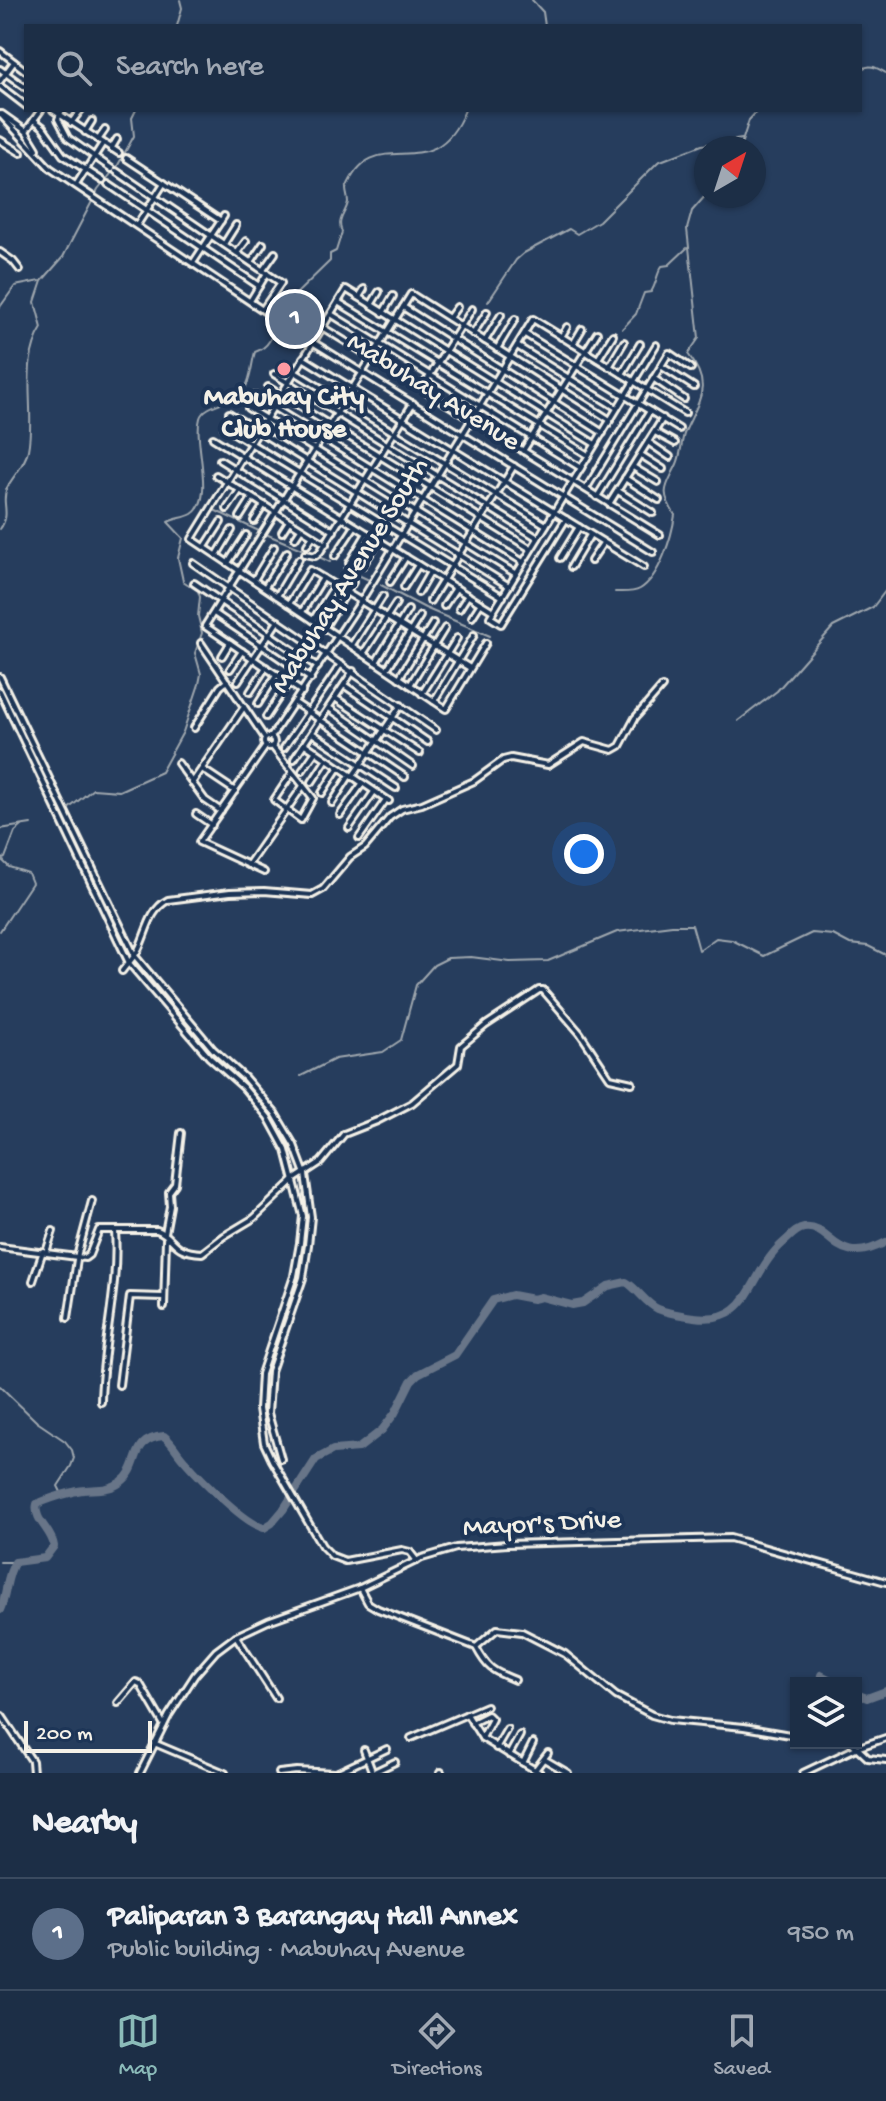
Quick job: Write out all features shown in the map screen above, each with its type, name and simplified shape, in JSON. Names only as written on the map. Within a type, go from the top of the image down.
[{"type":"street","points":[[0,51],[24,70]]},
{"type":"street","points":[[14,62],[0,84],[24,103]]},
{"type":"street","points":[[0,69],[24,86]]},
{"type":"street","points":[[24,133],[40,112]]},
{"type":"street","points":[[61,112],[71,123],[119,153]]},
{"type":"street","points":[[61,112],[59,124],[68,138],[281,283],[263,310]]},
{"type":"street","points":[[71,123],[79,112]]},
{"type":"street","name":"Mabuhay Avenue","points":[[0,113],[11,118],[35,142],[38,154],[50,168],[94,198],[285,325],[653,552]]},
{"type":"street","points":[[34,120],[43,127],[63,155],[259,286]]},
{"type":"street","points":[[85,132],[92,121]]},
{"type":"street","points":[[75,185],[94,157],[105,130]]},
{"type":"street","points":[[111,149],[117,139]]},
{"type":"street","points":[[0,140],[21,153]]},
{"type":"street","points":[[126,158],[223,219],[193,263]]},
{"type":"street","points":[[136,225],[164,183]]},
{"type":"street","points":[[224,244],[236,225]]},
{"type":"street","points":[[237,253],[246,241]]},
{"type":"street","points":[[251,262],[263,244]]},
{"type":"street","points":[[0,252],[20,270]]},
{"type":"street","points":[[250,301],[275,253]]},
{"type":"street","points":[[486,643],[446,709],[192,539],[346,289],[595,444]]},
{"type":"street","points":[[359,297],[364,289]]},
{"type":"street","points":[[371,305],[379,292]]},
{"type":"street","points":[[302,692],[205,626],[411,294],[610,420]]},
{"type":"street","points":[[383,313],[393,296]]},
{"type":"street","points":[[338,302],[589,455]]},
{"type":"street","points":[[437,311],[443,303]]},
{"type":"street","points":[[403,307],[603,433]]},
{"type":"street","points":[[449,318],[457,307]]},
{"type":"street","points":[[422,388],[472,309]]},
{"type":"street","points":[[473,334],[487,312]]},
{"type":"street","points":[[330,313],[581,468]]},
{"type":"street","points":[[485,341],[501,315]]},
{"type":"street","points":[[497,349],[515,319]]},
{"type":"street","points":[[679,429],[525,334],[533,319],[685,413]]},
{"type":"street","points":[[322,327],[660,535]]},
{"type":"street","points":[[561,337],[567,327]]},
{"type":"street","points":[[573,344],[582,329]]},
{"type":"street","points":[[523,451],[597,333]]},
{"type":"street","name":"Mabuhay Avenue South","points":[[268,738],[295,703],[361,601],[525,334]]},
{"type":"street","points":[[598,359],[613,335]]},
{"type":"street","points":[[609,367],[624,342]]},
{"type":"street","points":[[622,374],[640,344]]},
{"type":"street","points":[[566,519],[501,624],[490,617],[656,345]]},
{"type":"street","points":[[517,346],[618,408]]},
{"type":"street","points":[[585,489],[669,353],[691,368]]},
{"type":"street","points":[[303,358],[644,567]]},
{"type":"street","points":[[661,366],[694,387]]},
{"type":"street","points":[[295,372],[546,525]]},
{"type":"street","points":[[274,374],[538,538]]},
{"type":"street","points":[[653,378],[684,399]]},
{"type":"street","points":[[268,387],[531,549]]},
{"type":"street","points":[[255,396],[523,562]]},
{"type":"street","points":[[305,554],[318,555],[326,544],[413,403]]},
{"type":"street","points":[[248,408],[516,574]]},
{"type":"street","points":[[597,497],[650,411]]},
{"type":"street","points":[[229,413],[509,586]]},
{"type":"street","points":[[609,504],[663,418]]},
{"type":"street","points":[[224,427],[503,597]]},
{"type":"street","points":[[655,432],[675,443]]},
{"type":"street","points":[[213,438],[493,611]]},
{"type":"street","points":[[648,442],[670,457]]},
{"type":"street","points":[[640,454],[663,469]]},
{"type":"street","points":[[220,460],[334,531]]},
{"type":"street","points":[[430,601],[514,466]]},
{"type":"street","points":[[633,466],[658,482]]},
{"type":"street","points":[[216,475],[326,544]]},
{"type":"street","points":[[625,478],[659,500]]},
{"type":"street","points":[[227,509],[240,490]]},
{"type":"street","points":[[618,490],[653,513]]},
{"type":"street","points":[[240,517],[252,498]]},
{"type":"street","points":[[254,521],[264,505]]},
{"type":"street","points":[[282,532],[289,521]]},
{"type":"street","points":[[205,548],[221,522]]},
{"type":"street","points":[[335,556],[355,526]]},
{"type":"street","points":[[560,558],[579,527]]},
{"type":"street","points":[[295,538],[301,529]]},
{"type":"street","points":[[216,555],[232,530]]},
{"type":"street","points":[[349,563],[367,533]]},
{"type":"street","points":[[571,567],[591,534]]},
{"type":"street","points":[[228,563],[246,535]]},
{"type":"street","points":[[307,545],[313,536]]},
{"type":"street","points":[[363,565],[379,540]]},
{"type":"street","points":[[591,561],[603,542]]},
{"type":"street","points":[[254,580],[274,547]]},
{"type":"street","points":[[265,588],[287,552]]},
{"type":"street","points":[[390,582],[406,557]]},
{"type":"street","points":[[277,596],[299,559]]},
{"type":"street","points":[[193,563],[436,730]]},
{"type":"street","points":[[404,587],[418,565]]},
{"type":"street","points":[[289,604],[310,570],[470,668]]},
{"type":"street","points":[[418,593],[430,572]]},
{"type":"street","points":[[302,612],[323,578]]},
{"type":"street","points":[[324,628],[353,582]]},
{"type":"street","points":[[194,583],[318,668]]},
{"type":"street","points":[[313,620],[335,585]]},
{"type":"street","points":[[444,606],[456,588]]},
{"type":"street","points":[[459,609],[468,595]]},
{"type":"street","points":[[351,646],[383,596]]},
{"type":"street","points":[[363,654],[396,603]]},
{"type":"street","points":[[472,617],[481,603]]},
{"type":"street","points":[[376,662],[408,610]]},
{"type":"street","points":[[214,613],[311,679]]},
{"type":"street","points":[[387,670],[420,616]]},
{"type":"street","points":[[238,681],[278,621]]},
{"type":"street","points":[[399,678],[433,623]]},
{"type":"street","points":[[410,685],[445,628]]},
{"type":"street","points":[[434,701],[474,635]]},
{"type":"street","points":[[422,694],[457,638]]},
{"type":"street","points":[[201,643],[244,707],[274,742],[199,842],[264,872]]},
{"type":"street","points":[[222,656],[230,643]]},
{"type":"street","points":[[230,669],[242,651]]},
{"type":"street","points":[[284,748],[341,663]]},
{"type":"street","points":[[250,692],[266,667]]},
{"type":"street","points":[[294,759],[353,671]]},
{"type":"street","points":[[258,704],[277,674]]},
{"type":"street","points":[[0,677],[135,956],[213,1049],[245,1078],[275,1113],[294,1145],[305,1174],[311,1217],[303,1278],[271,1371],[268,1413],[281,1459]]},
{"type":"street","points":[[194,728],[227,681]]},
{"type":"street","points":[[266,717],[289,682]]},
{"type":"street","points":[[344,685],[428,742]]},
{"type":"street","points":[[122,971],[135,956],[156,908],[168,900],[230,892],[312,895],[323,889],[350,857],[365,847],[390,817],[402,809],[422,804],[474,781],[496,762],[511,758],[548,765],[584,742],[613,750],[620,746],[635,718],[662,687]]},
{"type":"street","points":[[0,691],[129,963],[192,1038],[243,1087],[268,1117],[286,1150],[303,1216],[294,1276],[263,1365],[258,1394],[264,1443],[272,1460],[322,1546],[336,1559],[345,1561],[402,1550],[410,1552],[417,1561]]},
{"type":"street","points":[[335,698],[420,753]]},
{"type":"street","points":[[295,703],[405,777]]},
{"type":"street","points":[[332,803],[401,705]]},
{"type":"street","points":[[192,783],[244,707]]},
{"type":"street","points":[[329,708],[413,766]]},
{"type":"street","points":[[312,733],[396,788]]},
{"type":"street","points":[[268,738],[263,742],[269,746],[292,773],[313,798],[301,820],[274,800],[292,773]]},
{"type":"street","points":[[305,744],[387,801],[359,838]]},
{"type":"street","points":[[302,771],[316,751]]},
{"type":"street","points":[[312,782],[327,759]]},
{"type":"street","points":[[178,763],[205,800],[221,811]]},
{"type":"street","points":[[322,793],[339,767]]},
{"type":"street","points":[[202,769],[235,791]]},
{"type":"street","points":[[340,815],[362,783]]},
{"type":"street","points":[[248,865],[303,786]]},
{"type":"street","points":[[349,828],[374,792]]},
{"type":"street","points":[[196,814],[212,825]]},
{"type":"street","points":[[0,1247],[85,1258],[99,1230],[157,1230],[166,1234],[181,1249],[202,1253],[254,1218],[295,1179],[321,1162],[344,1134],[412,1103],[458,1064],[461,1046],[486,1025],[539,990],[543,990],[580,1033],[610,1078],[632,1083]]},
{"type":"street","points":[[164,1307],[169,1192],[175,1184],[181,1133]]},
{"type":"street","points":[[68,1318],[92,1201]]},
{"type":"street","points":[[33,1281],[53,1231]]},
{"type":"street","points":[[101,1402],[106,1335],[116,1270],[115,1231]]},
{"type":"street","points":[[119,1385],[129,1297],[163,1297]]},
{"type":"street","name":"Mayor's Drive","points":[[140,1773],[164,1725],[195,1675],[216,1651],[236,1636],[268,1621],[360,1588],[417,1561],[469,1545],[730,1538],[886,1582]]},
{"type":"street","points":[[360,1588],[368,1603],[378,1609],[476,1647],[482,1663],[515,1680]]},
{"type":"street","points":[[476,1647],[497,1629],[522,1632],[572,1658],[616,1696],[652,1715],[790,1735]]},
{"type":"street","points":[[236,1636],[276,1698]]},
{"type":"street","points":[[118,1703],[136,1682],[164,1725]]},
{"type":"street","points":[[411,1738],[486,1706]]},
{"type":"street","points":[[467,1714],[482,1738],[538,1771],[548,1753]]},
{"type":"street","points":[[472,1723],[488,1715],[492,1719],[482,1738]]},
{"type":"street","points":[[2,1716],[32,1761],[33,1773]]},
{"type":"street","points":[[496,1748],[507,1729]]},
{"type":"street","points":[[509,1755],[520,1735]]},
{"type":"street","points":[[862,1744],[886,1738]]},
{"type":"street","points":[[154,1743],[225,1773]]},
{"type":"street","points":[[523,1763],[533,1743]]},
{"type":"street","points":[[279,1773],[335,1773],[387,1749]]},
{"type":"street","points":[[803,1773],[849,1749]]},
{"type":"street","points":[[858,1749],[868,1758],[886,1760]]},
{"type":"street","points":[[364,1750],[373,1773],[395,1762]]},
{"type":"street","points":[[544,1759],[567,1773]]},
{"type":"street","points":[[823,1764],[827,1773]]},
{"type":"waterway","points":[[178,24],[182,8],[180,0]]},
{"type":"waterway","points":[[532,0],[543,12],[545,24]]},
{"type":"waterway","points":[[862,69],[870,67],[886,73]]},
{"type":"waterway","points":[[0,529],[5,518],[5,493],[28,450],[31,356],[42,328],[35,302],[42,281],[63,257],[98,190],[118,165],[134,136],[132,118],[135,112]]},
{"type":"waterway","points":[[57,818],[93,789],[119,791],[161,772],[183,732],[201,674],[195,653],[202,633],[198,616],[200,597],[198,591],[183,581],[178,558],[183,538],[168,522],[192,514],[199,507],[203,483],[199,428],[202,413],[237,396],[244,389],[255,352],[269,341],[280,310],[330,261],[330,254],[336,251],[342,232],[341,220],[348,202],[346,189],[358,169],[372,158],[437,147],[452,134],[464,112]]},
{"type":"waterway","points":[[744,136],[749,120],[756,112]]},
{"type":"waterway","points":[[488,302],[524,253],[569,229],[577,234],[599,221],[658,162],[694,148]]},
{"type":"waterway","points":[[615,592],[640,589],[653,575],[664,555],[675,515],[667,500],[667,484],[701,394],[700,376],[688,354],[699,338],[687,229],[695,208]]},
{"type":"waterway","points":[[622,329],[636,314],[644,293],[651,292],[662,266],[669,265],[687,248]]},
{"type":"waterway","points":[[0,307],[15,286],[40,281]]},
{"type":"waterway","points":[[214,510],[261,532]]},
{"type":"waterway","points":[[268,535],[311,553]]},
{"type":"waterway","points":[[319,557],[330,562]]},
{"type":"waterway","points":[[343,568],[369,580]]},
{"type":"waterway","points":[[381,585],[490,636]]},
{"type":"waterway","points":[[738,721],[777,691],[833,627],[873,607],[886,590]]},
{"type":"waterway","points":[[0,829],[31,824]]},
{"type":"waterway","points":[[0,860],[5,858],[15,832],[22,826]]},
{"type":"waterway","points":[[0,931],[32,883],[28,873],[9,867],[2,860]]},
{"type":"waterway","points":[[301,1076],[335,1059],[383,1052],[401,1040],[416,985],[434,965],[448,958],[548,961],[617,932],[672,925],[692,925],[699,950],[716,938],[732,940],[764,956],[812,933],[833,935],[850,944],[868,946],[886,955]]},
{"type":"waterway","points":[[0,1610],[15,1562],[45,1558],[54,1546],[38,1515],[37,1504],[73,1492],[103,1489],[121,1482],[128,1476],[140,1448],[153,1438],[164,1436],[223,1499],[245,1518],[264,1528],[283,1510],[316,1459],[333,1450],[359,1448],[382,1430],[395,1413],[411,1381],[418,1374],[455,1355],[493,1300],[512,1295],[533,1299],[541,1297],[572,1305],[583,1303],[608,1286],[626,1282],[658,1309],[685,1316],[713,1317],[728,1313],[739,1305],[772,1255],[801,1229],[821,1232],[836,1244],[855,1251],[886,1242]]},
{"type":"waterway","points":[[0,1386],[72,1450],[74,1458],[71,1466],[58,1486],[63,1496]]},
{"type":"waterway","points":[[0,1562],[15,1562]]},
{"type":"waterway","points":[[821,1675],[825,1677]]},
{"type":"waterway","points":[[862,1696],[867,1698],[886,1691]]},
{"type":"place","name":"Paliparan 3 Barangay Hall Annex","points":[[295,319]]},
{"type":"place","name":"Mabuhay City Club House","points":[[284,369]]}]
